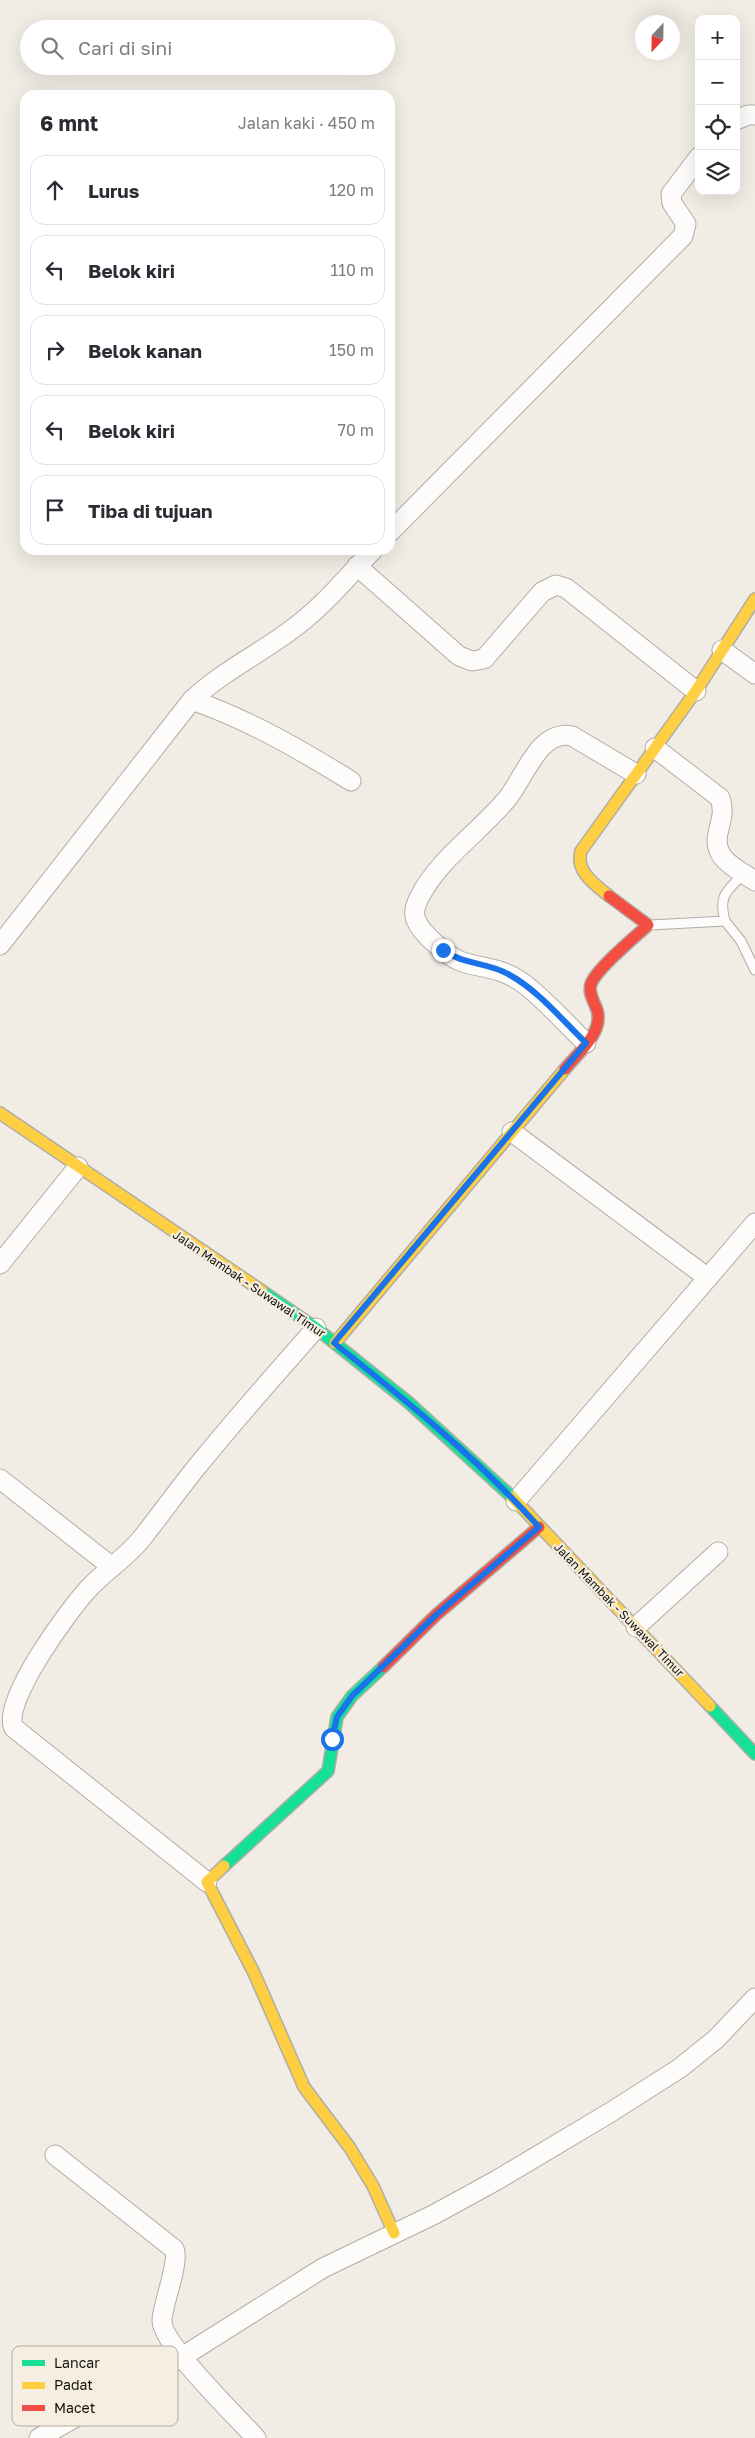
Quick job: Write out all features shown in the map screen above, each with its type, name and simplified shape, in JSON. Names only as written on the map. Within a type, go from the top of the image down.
[{"type":"street","points":[[740,118],[748,114],[755,115]]},
{"type":"street","points":[[395,527],[682,236],[686,224],[672,203],[671,194],[695,163]]},
{"type":"street","points":[[0,945],[192,700],[219,676],[292,630],[368,555]]},
{"type":"street","points":[[357,566],[458,656],[472,661],[484,659],[542,592],[556,585],[566,588],[696,691]]},
{"type":"street","points":[[334,1343],[586,1043],[598,1022],[596,1006],[589,991],[590,984],[595,976],[648,925],[629,912],[583,871],[579,858],[586,844],[696,691],[755,599]]},
{"type":"street","points":[[722,650],[755,674]]},
{"type":"street","points":[[192,700],[244,720],[298,748],[351,780]]},
{"type":"street","points":[[586,1043],[522,982],[491,967],[461,961],[443,950],[420,926],[415,914],[416,908],[434,875],[518,786],[542,745],[550,738],[564,734],[572,736],[636,774]]},
{"type":"street","points":[[655,748],[720,798],[722,817],[716,847],[722,856],[749,877]]},
{"type":"street","name":"Jalan Mambak - Suwawal Timur","points":[[0,1113],[316,1328],[408,1402],[516,1501],[755,1754]]},
{"type":"street","points":[[512,1132],[708,1278]]},
{"type":"street","points":[[0,1264],[78,1167]]},
{"type":"street","points":[[516,1501],[755,1223]]},
{"type":"street","points":[[316,1328],[200,1462],[133,1549],[90,1587],[69,1612],[15,1694],[10,1714],[11,1724],[206,1882],[254,1973],[304,2087],[350,2148],[373,2186],[394,2233]]},
{"type":"street","points":[[0,1479],[112,1567]]},
{"type":"street","points":[[206,1882],[328,1771],[337,1717],[352,1696],[436,1615],[539,1527]]},
{"type":"street","points":[[636,1627],[718,1552]]},
{"type":"street","points":[[178,2359],[323,2268],[498,2180],[680,2068],[716,2039],[755,1998]]},
{"type":"street","points":[[55,2155],[174,2249],[176,2259],[169,2282],[162,2320],[166,2336],[174,2346]]},
{"type":"street","points":[[178,2352],[256,2438]]},
{"type":"street","points":[[39,2438],[60,2426]]},
{"type":"lane","points":[[749,877],[724,894],[722,902],[725,921],[741,941],[755,970]]},
{"type":"lane","points":[[648,925],[725,921]]},
{"type":"traffic: fast","points":[[262,1291],[316,1328],[408,1402],[512,1497]]},
{"type":"traffic: fast","points":[[224,1866],[328,1771],[337,1717],[352,1696],[383,1667]]},
{"type":"traffic: fast","points":[[710,1706],[755,1754]]},
{"type":"traffic: slow","points":[[609,896],[592,882],[583,871],[580,858],[581,851],[696,691],[755,599]]},
{"type":"traffic: slow","points":[[335,1343],[565,1069]]},
{"type":"traffic: slow","points":[[0,1113],[262,1291]]},
{"type":"traffic: slow","points":[[512,1497],[710,1706]]},
{"type":"traffic: slow","points":[[224,1866],[207,1882],[254,1973],[304,2087],[350,2148],[373,2186],[394,2233]]},
{"type":"traffic: jam","points":[[565,1069],[583,1049],[597,1026],[597,1010],[590,991],[594,978],[608,962],[648,925],[609,896]]},
{"type":"traffic: jam","points":[[383,1667],[436,1615],[539,1527]]},
{"type":"route","points":[[332,1739],[337,1717],[343,1706],[352,1696],[436,1615],[539,1527],[516,1501],[408,1402],[334,1343],[586,1043],[522,982],[506,972],[461,961],[443,950]]}]
